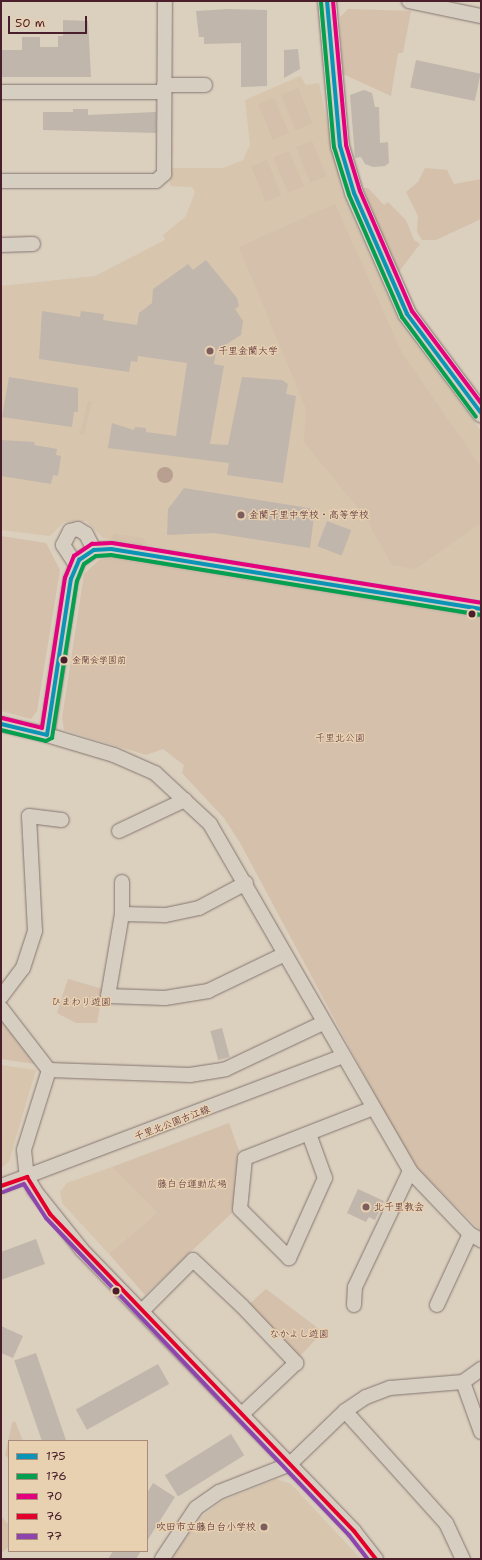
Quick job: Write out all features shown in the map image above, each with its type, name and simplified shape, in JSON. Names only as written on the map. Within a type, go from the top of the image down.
[{"type":"main road","points":[[327,1],[340,146],[354,193],[407,314],[481,412]]},
{"type":"street","points":[[1,181],[156,181],[164,174],[165,1]]},
{"type":"street","points":[[417,1],[481,16]]},
{"type":"street","points":[[1,92],[164,89],[206,85]]},
{"type":"street","points":[[1,245],[33,244]]},
{"type":"street","points":[[76,565],[63,545],[70,531],[78,529],[86,534],[94,550]]},
{"type":"street","points":[[47,735],[76,565],[94,550],[111,549],[481,609]]},
{"type":"street","points":[[1,724],[47,735],[114,755],[155,773],[210,824],[246,883],[371,1109],[410,1170],[475,1237],[437,1305]]},
{"type":"street","points":[[119,831],[185,800]]},
{"type":"street","points":[[1,997],[23,968],[35,931],[29,816],[62,820]]},
{"type":"street","points":[[122,882],[122,914],[108,996],[165,998],[208,991],[285,954]]},
{"type":"street","points":[[122,914],[165,916],[199,908],[246,883]]},
{"type":"street","points":[[1,1008],[49,1070]]},
{"type":"street","points":[[49,1070],[190,1075],[226,1069],[323,1023]]},
{"type":"street","name":"千里北公園古江線","points":[[1,1186],[341,1057]]},
{"type":"street","points":[[49,1070],[24,1150],[27,1177],[50,1214],[290,1464],[376,1559]]},
{"type":"street","points":[[309,1134],[325,1178],[289,1258],[240,1209],[245,1158],[371,1109]]},
{"type":"street","points":[[354,1305],[355,1287],[410,1170]]},
{"type":"street","points":[[142,1311],[193,1260],[247,1312],[296,1363],[242,1414]]},
{"type":"street","points":[[162,1559],[196,1508],[219,1492],[290,1464],[344,1411],[366,1397],[390,1388],[463,1382],[481,1369]]},
{"type":"street","points":[[463,1382],[481,1432]]},
{"type":"street","points":[[344,1411],[446,1523],[464,1559]]},
{"type":"shaded area","name":"千里金蘭大学","points":[[300,76],[306,85],[319,83],[342,193],[399,322],[481,431],[481,599],[103,538],[86,521],[64,522],[50,536],[1,530],[1,286],[95,276],[165,240],[163,235],[186,216],[195,192],[192,187],[170,186],[170,168],[223,168],[243,160],[250,145],[245,100]]},
{"type":"shaded area","points":[[165,467],[172,472],[173,475],[168,482],[165,483],[158,478],[157,475],[162,468]]},
{"type":"shaded area","points":[[1,1065],[36,1070],[9,1161],[1,1169]]},
{"type":"shaded area","points":[[112,1167],[157,1213],[109,1254],[62,1203],[60,1192],[67,1183]]},
{"type":"shaded area","name":"吹田市立藤白台小学校","points":[[276,1479],[291,1484],[361,1559],[171,1559],[202,1516],[224,1500]]},
{"type":"green space","points":[[348,9],[411,11],[403,53],[398,53],[391,96],[343,74],[340,17]]},
{"type":"green space","points":[[298,88],[312,123],[296,130],[281,95]]},
{"type":"green space","points":[[274,98],[289,133],[273,140],[258,105]]},
{"type":"green space","points":[[312,141],[326,176],[310,183],[296,147]]},
{"type":"green space","points":[[289,151],[304,186],[288,193],[273,158]]},
{"type":"green space","points":[[267,160],[281,195],[265,202],[251,166]]},
{"type":"green space","points":[[425,168],[447,170],[454,184],[481,179],[481,219],[436,240],[422,240],[417,232],[418,216],[406,192],[418,182]]},
{"type":"green space","points":[[363,188],[368,188],[384,205],[388,202],[406,220],[414,240],[420,244],[398,273]]},
{"type":"green space","points":[[335,204],[402,353],[481,467],[481,523],[415,569],[392,565],[364,515],[304,442],[306,409],[239,247]]},
{"type":"green space","points":[[88,401],[92,402],[84,435],[80,434]]},
{"type":"green space","points":[[115,534],[143,538],[146,542],[142,545],[114,540],[111,537]]},
{"type":"green space","points":[[1,536],[46,543],[60,570],[37,711],[31,719],[1,711]]},
{"type":"green space","name":"千里北公園","points":[[110,558],[481,618],[481,1231],[411,1162],[239,841],[224,818],[182,773],[184,765],[163,749],[146,755],[64,730],[62,718],[84,574],[99,560]]},
{"type":"green space","name":"ひまわり遊園","points":[[68,979],[103,989],[97,1023],[76,1023],[57,1013]]},
{"type":"green space","points":[[1,1021],[35,1064],[1,1059]]},
{"type":"green space","name":"藤白台運動広場","points":[[229,1123],[239,1151],[235,1210],[145,1295],[109,1254],[157,1213],[112,1167]]},
{"type":"green space","name":"なかよし遊園","points":[[266,1289],[323,1332],[299,1357],[248,1305]]},
{"type":"green space","points":[[15,1421],[23,1440],[8,1440],[12,1423]]},
{"type":"green space","points":[[8,1441],[8,1458],[5,1455]]},
{"type":"green space","points":[[1,1516],[8,1524],[8,1548],[1,1553]]},
{"type":"building","points":[[228,9],[267,10],[267,86],[241,87],[241,43],[204,44],[204,37],[199,37],[196,11]]},
{"type":"building","points":[[63,20],[88,21],[91,77],[1,77],[1,50],[22,50],[22,37],[40,37],[40,47],[58,47],[58,36],[63,36]]},
{"type":"building","points":[[298,49],[300,69],[284,78],[284,50]]},
{"type":"building","points":[[416,60],[481,74],[475,101],[410,87]]},
{"type":"building","points":[[364,90],[372,93],[375,107],[379,107],[380,143],[388,142],[389,163],[385,166],[373,167],[365,164],[361,157],[355,158],[350,95]]},
{"type":"building","points":[[73,109],[88,109],[88,115],[156,112],[156,133],[43,130],[43,112],[73,112]]},
{"type":"building","points":[[206,260],[237,298],[239,306],[235,309],[243,321],[241,335],[216,351],[214,364],[224,366],[210,444],[228,445],[242,377],[282,380],[288,384],[286,394],[296,396],[283,483],[227,475],[229,463],[108,448],[112,423],[134,430],[135,427],[146,428],[146,432],[176,436],[187,363],[138,356],[137,362],[131,361],[129,372],[39,359],[42,311],[80,317],[81,311],[104,314],[103,320],[137,325],[139,313],[152,303],[153,289],[188,264],[193,270]]},
{"type":"building","points":[[9,377],[78,388],[78,412],[74,412],[72,427],[2,417]]},
{"type":"building","points":[[1,440],[35,442],[34,445],[57,449],[56,455],[61,456],[58,476],[53,475],[51,484],[1,476]]},
{"type":"building","name":"金蘭千里中学校・高等学校","points":[[184,488],[315,509],[310,548],[214,533],[167,535],[168,509]]},
{"type":"building","points":[[327,521],[351,530],[342,556],[317,546]]},
{"type":"building","points":[[222,1028],[230,1057],[218,1060],[210,1031]]},
{"type":"building","name":"北千里教会","points":[[358,1189],[384,1201],[375,1220],[369,1217],[366,1222],[347,1213]]},
{"type":"building","points":[[36,1239],[45,1264],[1,1280],[1,1252]]},
{"type":"building","points":[[1,1326],[23,1336],[13,1358],[1,1353]]},
{"type":"building","points":[[36,1353],[66,1440],[42,1440],[14,1360]]},
{"type":"building","points":[[158,1364],[169,1384],[87,1430],[76,1410]]},
{"type":"building","points":[[231,1434],[244,1455],[178,1497],[165,1475]]},
{"type":"building","points":[[153,1483],[175,1497],[148,1539],[148,1491]]},
{"type":"building","points":[[112,1552],[140,1552],[136,1559],[108,1559]]},
{"type":"transit line","name":"175","points":[[327,1],[340,146],[354,193],[407,314],[481,413]]},
{"type":"transit line","name":"70","points":[[333,1],[346,145],[360,191],[412,311],[481,403]]},
{"type":"transit line","name":"176","points":[[321,2],[334,147],[349,195],[402,317],[476,417]]},
{"type":"transit line","name":"70","points":[[2,718],[42,728],[65,578],[74,556],[92,544],[112,543],[481,603]]},
{"type":"transit line","name":"175","points":[[1,724],[47,735],[71,579],[79,560],[94,550],[111,549],[481,609]]},
{"type":"transit line","name":"176","points":[[1,730],[46,741],[52,738],[77,581],[84,564],[96,556],[111,555],[480,615]]},
{"type":"transit line","name":"76","points":[[1,1186],[27,1177],[50,1214],[354,1531],[376,1559]]},
{"type":"transit line","name":"77","points":[[3,1192],[24,1184],[46,1218],[349,1535],[368,1559]]},
{"type":"place","name":"千里金蘭大学","points":[[210,351]]},
{"type":"place","name":"金蘭千里中学校・高等学校","points":[[241,515]]},
{"type":"place","name":"金蘭会学園前","points":[[64,660]]},
{"type":"place","name":"北千里教会","points":[[366,1207]]},
{"type":"place","name":"吹田市立藤白台小学校","points":[[264,1527]]}]
